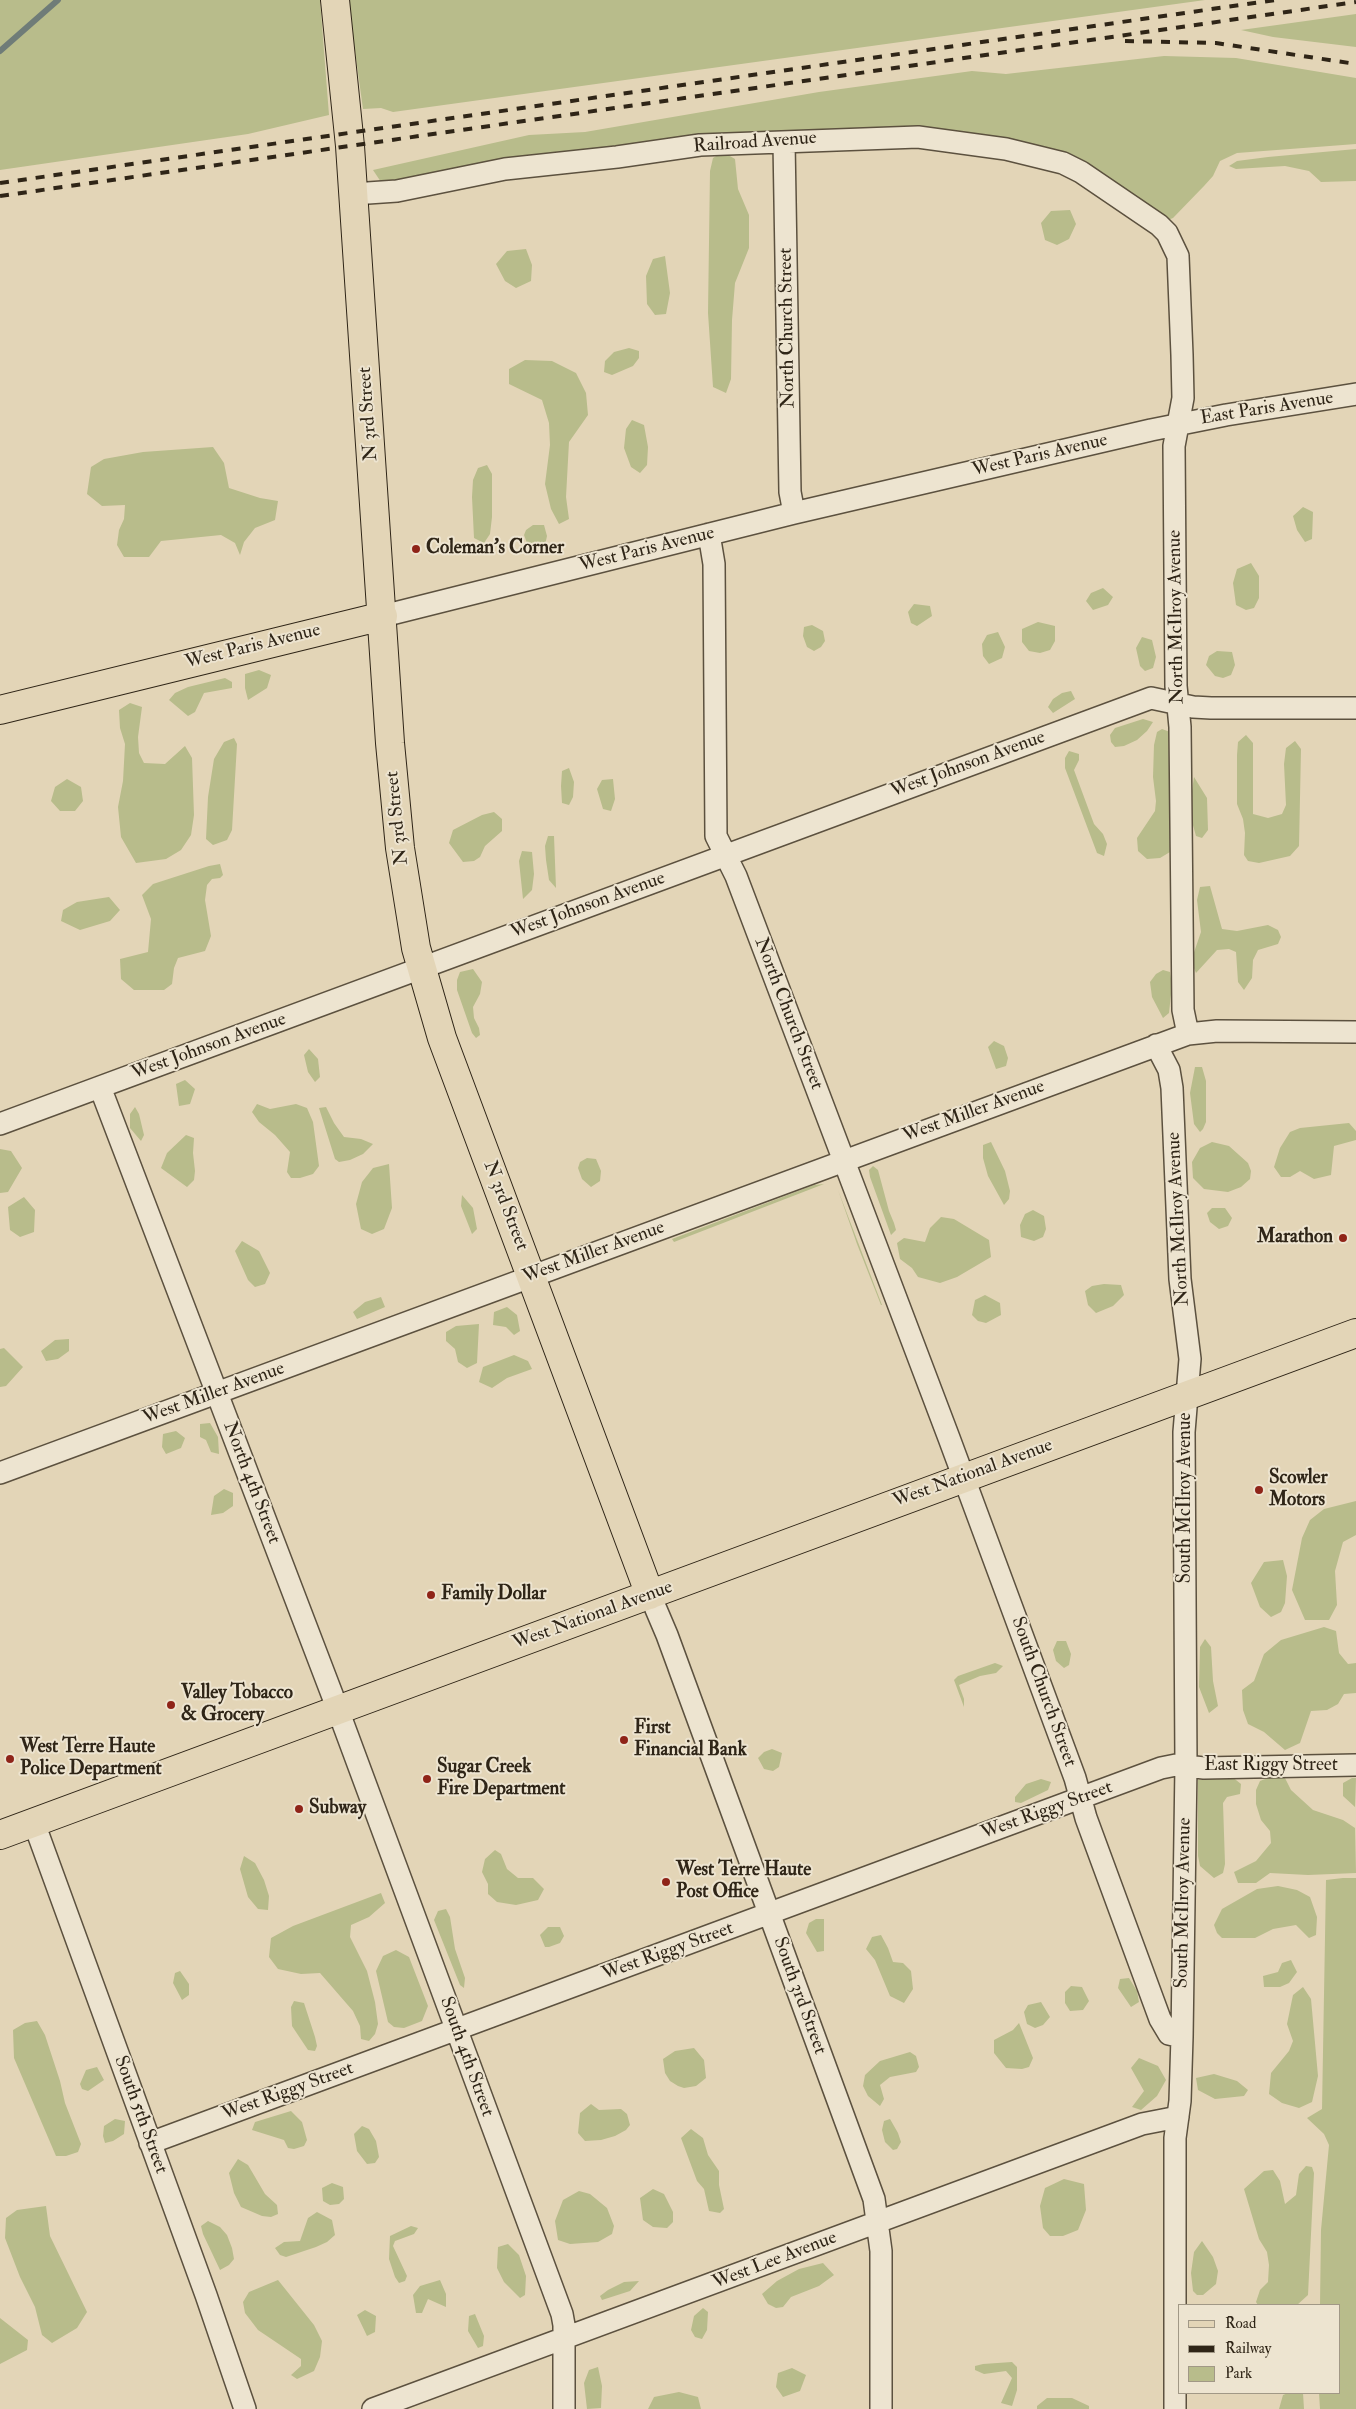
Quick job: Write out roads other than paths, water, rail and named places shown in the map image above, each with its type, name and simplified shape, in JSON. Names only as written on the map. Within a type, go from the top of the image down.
[{"type":"main road","name":"N 3rd Street","points":[[335,0],[353,194],[390,743],[400,848],[416,948],[442,1038],[650,1595]]},
{"type":"main road","name":"West Paris Avenue","points":[[0,710],[382,616]]},
{"type":"main road","name":"West National Avenue","points":[[0,1835],[1356,1333]]},
{"type":"street","name":"Railroad Avenue","points":[[353,194],[397,191],[476,174],[548,163],[617,157],[700,146],[918,137],[1006,148],[1063,163],[1081,172],[1144,214]]},
{"type":"street","name":"North Church Street","points":[[784,142],[790,492],[794,513]]},
{"type":"street","name":"North McIlroy Avenue","points":[[1144,214],[1167,233],[1178,256],[1180,282],[1183,398],[1174,456],[1176,686],[1178,704],[1183,1010],[1188,1034]]},
{"type":"street","name":"East Paris Avenue","points":[[1178,424],[1356,394]]},
{"type":"street","name":"West Paris Avenue","points":[[382,616],[794,513],[1178,424]]},
{"type":"street","name":"North Church Street","points":[[709,534],[714,564],[716,836],[736,876],[964,1477]]},
{"type":"street","name":"West Johnson Avenue","points":[[0,1124],[1151,698],[1211,708],[1356,708]]},
{"type":"street","name":"West Miller Avenue","points":[[0,1473],[1188,1034],[1217,1031],[1356,1032]]},
{"type":"street","name":"North McIlroy Avenue","points":[[1156,1045],[1169,1070],[1172,1088],[1180,1279],[1190,1359],[1187,1396]]},
{"type":"street","name":"North 4th Street","points":[[100,1088],[338,1710]]},
{"type":"street","name":"South McIlroy Avenue","points":[[1176,2409],[1174,2138],[1178,2117],[1182,2037],[1186,1765],[1184,1432],[1187,1396]]},
{"type":"street","name":"South Church Street","points":[[964,1477],[1160,2019],[1169,2034],[1182,2037]]},
{"type":"street","name":"South 3rd Street","points":[[650,1595],[667,1635],[874,2199],[880,2251],[881,2409]]},
{"type":"street","name":"South 4th Street","points":[[338,1710],[562,2314],[564,2409]]},
{"type":"street","name":"East Riggy Street","points":[[1186,1765],[1204,1768],[1356,1766]]},
{"type":"street","name":"West Riggy Street","points":[[150,2142],[769,1915],[1161,1768],[1186,1765]]},
{"type":"street","name":"South 5th Street","points":[[34,1823],[206,2295],[245,2409]]},
{"type":"street","name":"West Lee Avenue","points":[[373,2409],[1142,2124],[1178,2117]]},
{"type":"waterway","points":[[0,51],[58,0]]},
{"type":"railway","points":[[0,183],[1275,0]]},
{"type":"railway","points":[[0,196],[1356,2]]},
{"type":"railway","points":[[1125,41],[1216,43],[1356,64]]},
{"type":"place","name":"Coleman's Corner","points":[[416,549]]},
{"type":"place","name":"Marathon","points":[[1343,1238]]},
{"type":"place","name":"Scowler Motors","points":[[1259,1490]]},
{"type":"place","name":"Family Dollar","points":[[431,1595]]},
{"type":"place","name":"Valley Tobacco & Grocery","points":[[171,1705]]},
{"type":"place","name":"First Financial Bank","points":[[624,1740]]},
{"type":"place","name":"West Terre Haute Police Department","points":[[10,1759]]},
{"type":"place","name":"Sugar Creek Fire Department","points":[[427,1779]]},
{"type":"place","name":"Subway","points":[[299,1809]]},
{"type":"place","name":"West Terre Haute Post Office","points":[[666,1882]]}]
